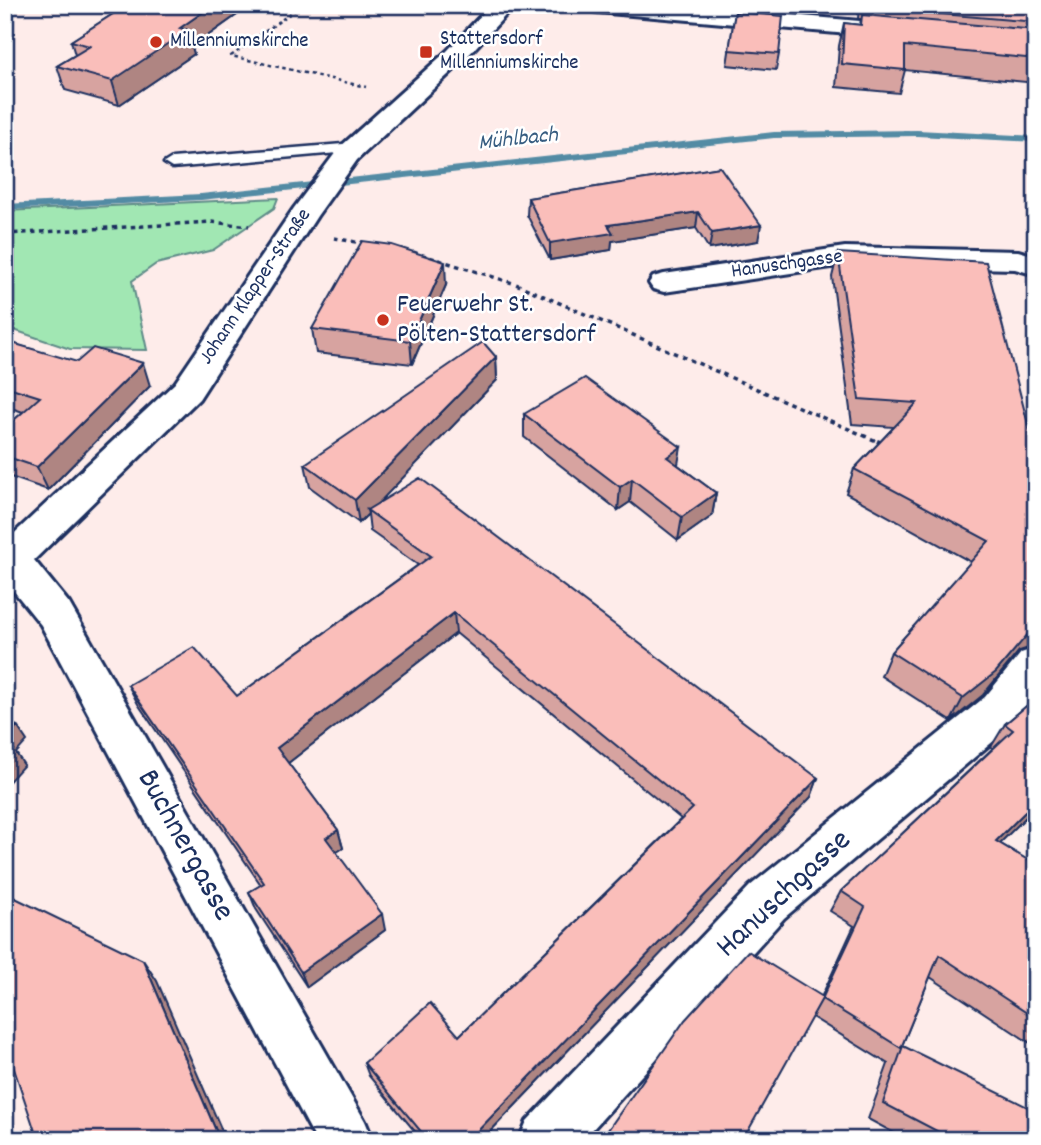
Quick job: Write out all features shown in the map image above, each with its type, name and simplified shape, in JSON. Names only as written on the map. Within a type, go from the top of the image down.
[{"type":"street","name":"Johann Klapper-Straße","points":[[9,562],[187,391],[299,222],[351,151],[455,56],[504,5]]},
{"type":"street","points":[[597,5],[914,33]]},
{"type":"street","name":"Hanuschgasse","points":[[664,283],[845,256],[1018,260],[1036,266]]},
{"type":"street","name":"Buchnergasse","points":[[9,562],[55,614],[346,1140]]},
{"type":"street","name":"Hanuschgasse","points":[[546,1140],[767,902],[1000,710],[1036,665]]},
{"type":"lane","points":[[172,163],[351,151]]},
{"type":"path","points":[[302,5],[231,56],[411,97]]},
{"type":"path","points":[[5,234],[212,222],[299,222],[375,246]]},
{"type":"path","points":[[402,250],[516,284],[887,445]]},
{"type":"green space","points":[[278,198],[274,208],[213,250],[156,264],[132,281],[147,350],[70,349],[5,327],[5,211]]},
{"type":"building","points":[[127,5],[213,5],[180,28],[188,30],[112,81],[57,66],[90,46],[71,41]]},
{"type":"building","points":[[1036,5],[1036,22],[860,7]]},
{"type":"building","points":[[735,12],[783,16],[779,54],[729,50]]},
{"type":"building","points":[[862,15],[1036,30],[1036,59],[905,46],[905,70],[842,64],[844,23],[861,25]]},
{"type":"building","points":[[720,167],[761,225],[712,233],[698,212],[608,225],[613,233],[550,243],[528,198]]},
{"type":"building","name":"Feuerwehr St. Pölten-Stattersdorf","points":[[362,241],[392,245],[445,262],[410,341],[312,329]]},
{"type":"building","points":[[838,253],[986,262],[1036,455],[1036,627],[996,672],[963,698],[891,652],[989,541],[854,469],[917,403],[859,399]]},
{"type":"building","points":[[5,341],[77,362],[93,348],[143,363],[37,467],[5,456],[5,428],[40,397],[5,386]]},
{"type":"building","points":[[483,342],[496,357],[355,500],[305,464]]},
{"type":"building","points":[[585,378],[681,447],[667,457],[716,493],[682,517],[632,479],[620,487],[524,414]]},
{"type":"building","points":[[420,478],[818,778],[469,1140],[428,1140],[364,1063],[430,1003],[459,1036],[693,808],[454,613],[277,748],[338,830],[326,838],[382,914],[301,972],[249,892],[264,883],[128,685],[194,647],[237,696],[431,556],[367,510]]},
{"type":"building","points":[[1036,696],[1036,801],[996,841],[1036,865],[1036,1019],[939,955],[901,1048],[822,999],[865,907],[841,891],[1013,730],[1005,724]]},
{"type":"building","points":[[5,720],[17,726],[5,739]]},
{"type":"building","points":[[5,746],[14,750],[5,759]]},
{"type":"building","points":[[9,895],[143,960],[220,1140],[38,1140],[5,1042],[5,898]]},
{"type":"building","points":[[748,951],[823,997],[743,1140],[601,1140],[685,1020]]},
{"type":"building","points":[[903,1046],[1036,1111],[1036,1140],[954,1140],[883,1103]]},
{"type":"waterway","name":"Mühlbach","points":[[5,207],[201,197],[774,135],[917,133],[1036,139]]},
{"type":"place","name":"Millenniumskirche","points":[[156,42]]},
{"type":"place","name":"Stattersdorf Millenniumskirche","points":[[426,52]]},
{"type":"place","name":"Feuerwehr St. Pölten-Stattersdorf","points":[[383,320]]}]
